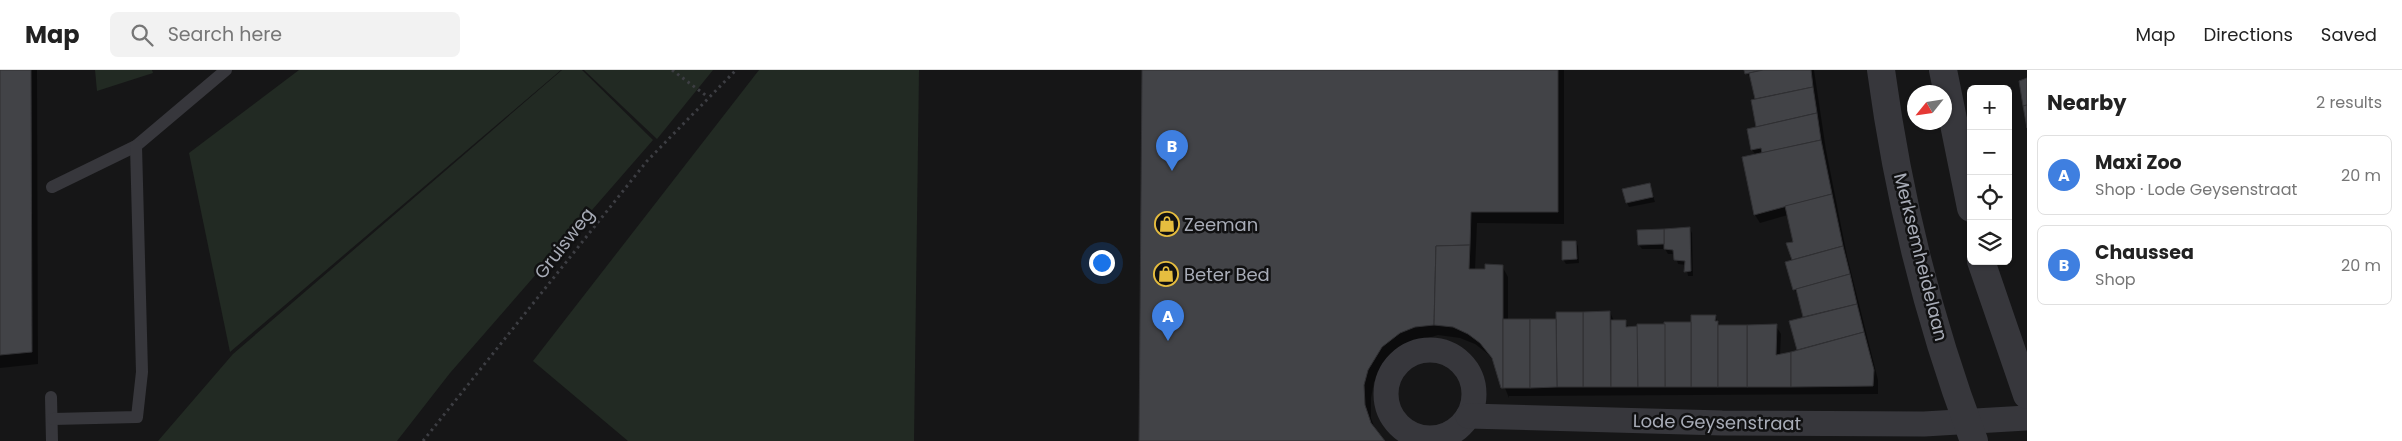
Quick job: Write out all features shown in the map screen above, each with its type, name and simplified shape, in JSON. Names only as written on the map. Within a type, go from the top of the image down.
[{"type":"street","name":"Merksemheidelaan","points":[[1881,70],[1889,127],[1926,292],[1970,431]]},
{"type":"street","points":[[1943,70],[1967,188]]},
{"type":"street","points":[[1982,265],[2027,395]]},
{"type":"street","name":"Lode Geysenstraat","points":[[1468,416],[1722,423],[1905,424],[1970,431],[2027,418]]},
{"type":"lane","points":[[52,187],[136,146],[226,70]]},
{"type":"lane","points":[[53,420],[137,417],[142,372],[136,146]]},
{"type":"lane","points":[[51,397],[52,441]]},
{"type":"path","points":[[672,70],[708,97]]},
{"type":"path","name":"Gruisweg","points":[[423,441],[647,161],[736,70]]},
{"type":"shaded area","points":[[95,70],[152,70],[153,73],[97,91]]},
{"type":"shaded area","points":[[299,70],[561,70],[230,352],[189,153]]},
{"type":"shaded area","points":[[562,70],[582,70],[653,140],[450,373],[397,441],[158,441],[233,354]]},
{"type":"shaded area","points":[[584,70],[713,70],[657,139]]},
{"type":"shaded area","points":[[759,70],[919,70],[914,441],[628,441],[533,361]]},
{"type":"building","points":[[0,70],[31,70],[32,352],[0,355]]},
{"type":"building","points":[[1142,70],[1558,70],[1558,212],[1471,212],[1470,245],[1436,246],[1434,325],[1415,327],[1400,333],[1382,347],[1368,370],[1364,385],[1365,405],[1371,423],[1385,441],[1139,441]]},
{"type":"building","points":[[1744,70],[1763,70],[1745,74]]},
{"type":"building","points":[[1763,70],[1811,70],[1813,87],[1755,99],[1749,73]]},
{"type":"building","points":[[2027,78],[2027,105],[2023,106],[2019,81]]},
{"type":"building","points":[[1813,87],[1817,113],[1756,127],[1751,100]]},
{"type":"building","points":[[2027,105],[2027,128],[2023,106]]},
{"type":"building","points":[[1817,113],[1821,140],[1762,153],[1761,148],[1751,150],[1747,129]]},
{"type":"building","points":[[1821,140],[1832,194],[1754,215],[1742,157]]},
{"type":"building","points":[[1650,183],[1653,197],[1626,203],[1622,189]]},
{"type":"building","points":[[1832,194],[1843,246],[1792,260],[1786,243],[1793,242],[1785,206]]},
{"type":"building","points":[[1690,227],[1691,271],[1684,272],[1685,261],[1674,260],[1673,250],[1664,249],[1664,229]]},
{"type":"building","points":[[1664,229],[1664,244],[1638,245],[1637,230]]},
{"type":"building","points":[[1562,241],[1576,241],[1577,259],[1562,260]]},
{"type":"building","points":[[1470,245],[1469,269],[1485,269],[1485,264],[1503,265],[1503,388],[1501,388],[1492,358],[1480,343],[1468,334],[1453,327],[1434,325],[1436,246]]},
{"type":"building","points":[[1843,246],[1850,274],[1793,290],[1785,262]]},
{"type":"building","points":[[1850,274],[1857,304],[1803,317],[1796,289]]},
{"type":"building","points":[[1857,304],[1864,332],[1797,350],[1789,321]]},
{"type":"building","points":[[1610,311],[1611,387],[1583,387],[1583,312]]},
{"type":"building","points":[[1556,312],[1583,312],[1583,387],[1557,387]]},
{"type":"building","points":[[1691,315],[1716,315],[1715,321],[1718,321],[1718,387],[1691,387]]},
{"type":"building","points":[[1503,319],[1530,319],[1530,388],[1503,388]]},
{"type":"building","points":[[1530,319],[1556,319],[1557,387],[1530,388]]},
{"type":"building","points":[[1611,320],[1626,320],[1626,327],[1638,326],[1638,387],[1611,387]]},
{"type":"building","points":[[1664,322],[1691,322],[1691,387],[1665,387]]},
{"type":"building","points":[[1637,324],[1665,324],[1665,387],[1638,387]]},
{"type":"building","points":[[1777,324],[1776,355],[1791,352],[1791,387],[1747,387],[1747,325]]},
{"type":"building","points":[[1718,325],[1747,325],[1747,387],[1718,387]]},
{"type":"building","points":[[1864,332],[1874,370],[1873,386],[1791,387],[1791,352]]},
{"type":"place","name":"Chaussea","points":[[1172,171]]},
{"type":"place","name":"Zeeman","points":[[1167,224]]},
{"type":"place","name":"Beter Bed","points":[[1166,274]]},
{"type":"place","name":"Maxi Zoo","points":[[1168,341]]}]
